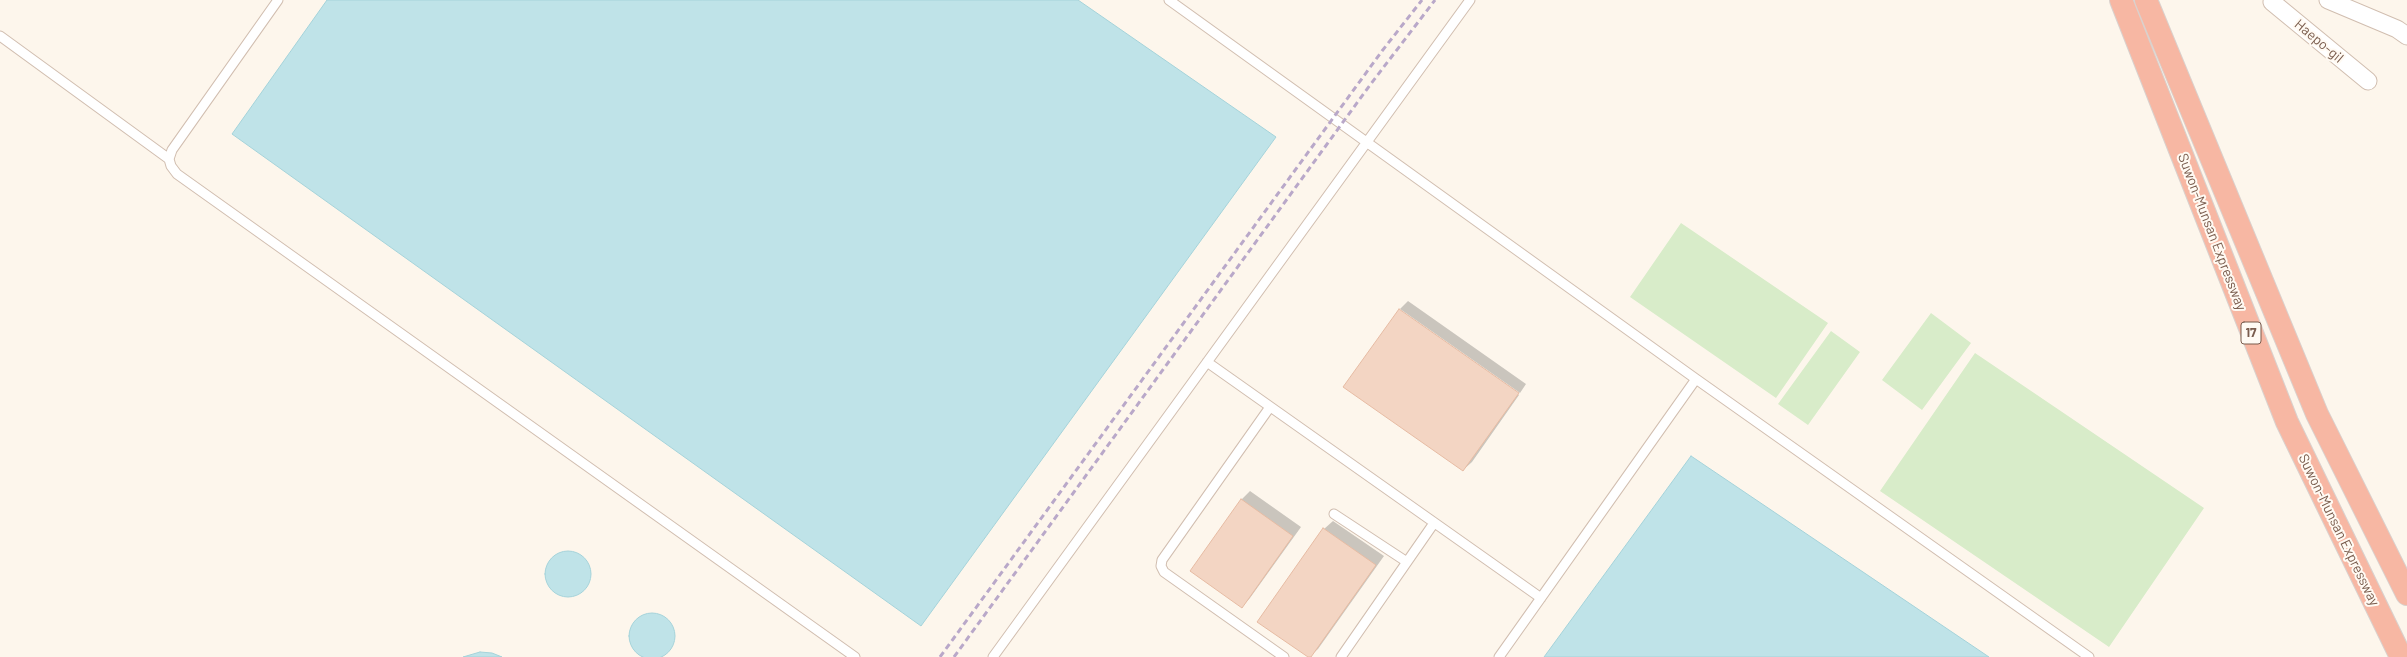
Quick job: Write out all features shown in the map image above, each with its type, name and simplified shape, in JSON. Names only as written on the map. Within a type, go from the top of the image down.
[{"type":"highway","name":"Suwon-Munsan Expressway","points":[[2120,0],[2286,422],[2401,657]]},
{"type":"highway","name":"Suwon-Munsan Expressway","points":[[2146,0],[2317,414],[2407,594]]},
{"type":"street","name":"Haepo-gil","points":[[2273,0],[2272,2],[2368,81]]},
{"type":"street","points":[[2328,0],[2397,29],[2407,36]]},
{"type":"lane","points":[[278,0],[172,150],[170,159],[171,166],[177,174],[855,657]]},
{"type":"lane","points":[[1169,0],[1696,379],[2089,657]]},
{"type":"lane","points":[[993,657],[1470,0]]},
{"type":"lane","points":[[0,36],[170,159]]},
{"type":"lane","points":[[1207,362],[1541,598]]},
{"type":"lane","points":[[1499,657],[1696,379]]},
{"type":"lane","points":[[1270,407],[1162,560],[1161,566],[1164,572],[1284,657]]},
{"type":"lane","points":[[1334,514],[1407,562]]},
{"type":"lane","points":[[1341,657],[1434,523]]},
{"type":"green space","points":[[1681,223],[1828,323],[1776,398],[1630,297]]},
{"type":"green space","points":[[1931,313],[1971,343],[1922,410],[1882,380]]},
{"type":"green space","points":[[1831,331],[1860,352],[1808,425],[1778,404]]},
{"type":"green space","points":[[1975,353],[2204,508],[2109,647],[1880,491]]},
{"type":"water","points":[[327,0],[1078,0],[1276,137],[921,626],[232,134]]},
{"type":"water","points":[[1691,456],[1989,657],[1544,657]]},
{"type":"water","points":[[568,551],[581,555],[587,561],[591,574],[587,587],[581,593],[568,597],[555,593],[549,587],[545,574],[549,561],[555,555]]},
{"type":"water","points":[[652,613],[665,617],[671,623],[675,636],[671,649],[665,655],[652,659],[639,655],[633,649],[629,636],[633,623],[639,617]]},
{"type":"water","points":[[480,652],[492,653],[502,657],[463,657]]},
{"type":"building","points":[[1399,309],[1519,393],[1463,471],[1343,387]]},
{"type":"building","points":[[1241,499],[1293,536],[1242,608],[1190,571]]},
{"type":"building","points":[[1323,528],[1376,565],[1311,657],[1308,657],[1257,622]]},
{"type":"railway","points":[[940,657],[1382,51],[1422,0]]},
{"type":"railway","points":[[954,657],[1370,85],[1435,0]]}]
